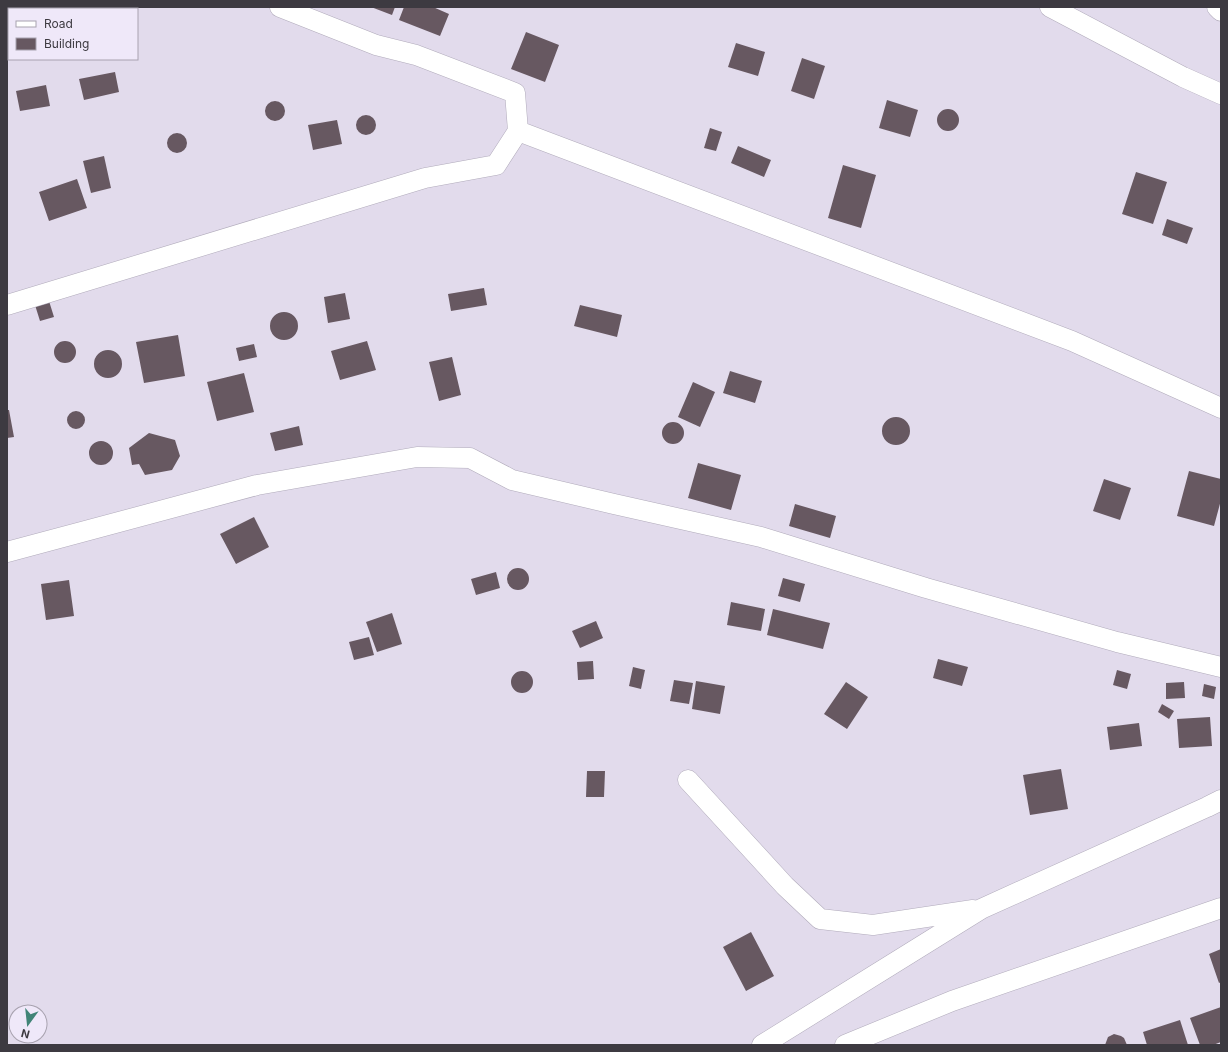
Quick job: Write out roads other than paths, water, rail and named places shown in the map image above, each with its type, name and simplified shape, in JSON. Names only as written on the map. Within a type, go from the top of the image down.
[{"type":"street","points":[[7,305],[425,178],[496,165],[518,131],[515,93],[416,55],[376,45],[280,7]]},
{"type":"street","points":[[1050,7],[1183,77],[1221,94]]},
{"type":"street","points":[[1217,7],[1221,11]]},
{"type":"street","points":[[518,131],[1072,341],[1221,408]]},
{"type":"street","points":[[7,552],[257,485],[417,456],[470,458],[512,480],[761,537],[926,588],[1101,638],[1221,667]]},
{"type":"street","points":[[688,780],[785,886],[820,919],[873,925],[981,909]]},
{"type":"street","points":[[762,1045],[981,909],[1221,800]]},
{"type":"street","points":[[845,1045],[952,1001],[1221,908]]}]
